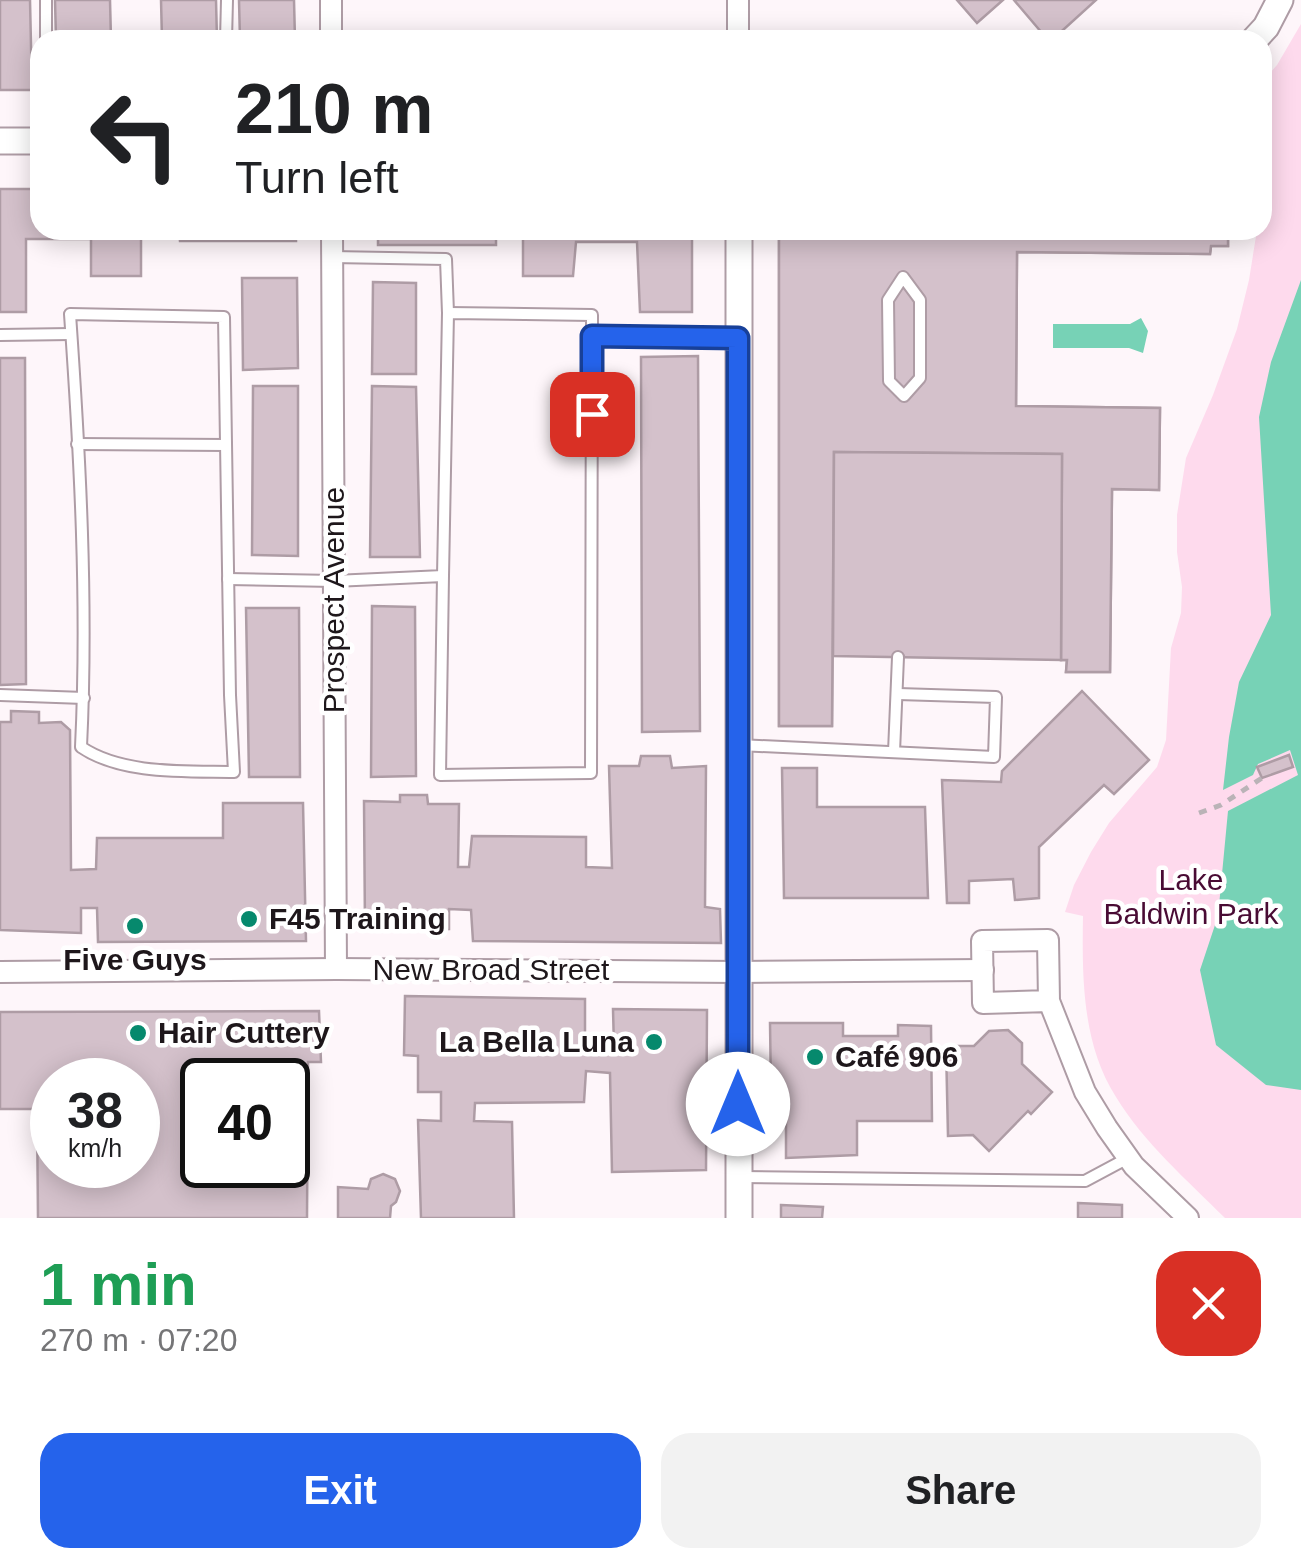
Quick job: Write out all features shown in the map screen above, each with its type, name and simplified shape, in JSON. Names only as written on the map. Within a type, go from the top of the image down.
[{"type":"street","points":[[330,0],[331,30]]},
{"type":"street","points":[[738,0],[738,30]]},
{"type":"street","points":[[1263,30],[1280,0]]},
{"type":"street","points":[[0,141],[30,140]]},
{"type":"street","name":"Prospect Avenue","points":[[332,240],[336,969]]},
{"type":"street","points":[[738,240],[738,1218]]},
{"type":"street","points":[[1049,1001],[983,1002],[982,941],[1048,940],[1049,1001],[1085,1092],[1134,1166],[1183,1216]]},
{"type":"street","name":"New Broad Street","points":[[0,972],[983,970]]},
{"type":"lane","points":[[46,0],[46,30]]},
{"type":"lane","points":[[226,0],[226,30]]},
{"type":"lane","points":[[332,257],[446,258],[440,775],[591,773],[592,315],[448,312]]},
{"type":"lane","points":[[903,278],[920,300],[920,378],[904,396],[888,381],[888,300],[903,278]]},
{"type":"lane","points":[[70,314],[224,317],[234,772],[161,770],[100,758],[76,747],[84,698],[77,444],[70,314]]},
{"type":"lane","points":[[0,335],[71,334]]},
{"type":"lane","points":[[592,336],[738,338]]},
{"type":"lane","points":[[77,444],[226,445]]},
{"type":"lane","points":[[228,579],[443,576]]},
{"type":"lane","points":[[894,752],[898,657]]},
{"type":"lane","points":[[738,745],[994,757],[996,697],[898,694]]},
{"type":"lane","points":[[0,695],[84,698]]},
{"type":"lane","points":[[738,1177],[1085,1182],[1128,1158]]},
{"type":"path","points":[[1199,812],[1221,805],[1262,778]]},
{"type":"green space","name":"Lake Baldwin Park","points":[[1301,24],[1301,1218],[1225,1218],[1140,1130],[1105,1077],[1086,1010],[1083,916],[1065,912],[1091,852],[1109,823],[1157,767],[1166,740],[1171,648],[1181,613],[1177,515],[1186,458],[1237,329],[1255,240],[1272,240],[1272,71]]},
{"type":"shaded area","points":[[1301,280],[1301,1090],[1266,1085],[1216,1045],[1200,970],[1218,916],[1228,811],[1298,775],[1290,750],[1258,764],[1253,775],[1223,790],[1239,682],[1271,615],[1259,417],[1271,362]]},
{"type":"shaded area","points":[[1141,318],[1148,331],[1143,353],[1129,348],[1053,348],[1053,324],[1130,324]]},
{"type":"building","points":[[0,0],[30,0],[30,90],[0,90]]},
{"type":"building","points":[[55,0],[110,0],[111,30],[56,30]]},
{"type":"building","points":[[161,0],[216,0],[217,30],[162,30]]},
{"type":"building","points":[[239,0],[294,0],[295,30],[240,30]]},
{"type":"building","points":[[957,0],[1003,0],[977,23]]},
{"type":"building","points":[[1014,0],[1096,0],[1063,30],[1040,30]]},
{"type":"building","points":[[0,189],[30,189],[26,312],[0,312]]},
{"type":"building","points":[[91,240],[141,240],[141,276],[91,276]]},
{"type":"building","points":[[180,240],[296,240],[296,241]]},
{"type":"building","points":[[378,240],[496,240],[496,245],[378,245]]},
{"type":"building","points":[[523,240],[692,240],[692,312],[640,312],[637,242],[576,242],[573,276],[523,276]]},
{"type":"building","points":[[779,240],[1228,240],[1228,246],[1211,246],[1210,254],[1017,252],[1016,406],[1160,408],[1159,490],[1112,489],[1110,672],[1066,672],[1067,660],[1061,660],[1062,454],[834,452],[832,726],[779,726]]},
{"type":"building","points":[[779,240],[1228,240],[1228,246],[1211,246],[1210,254],[1017,252],[1016,406],[1160,408],[1159,490],[1112,489],[1110,672],[1066,672],[1067,660],[1061,660],[1062,454],[834,452],[832,726],[779,726]]},
{"type":"building","points":[[242,278],[297,278],[298,368],[243,370]]},
{"type":"building","points":[[373,282],[416,283],[416,374],[372,374]]},
{"type":"building","points":[[698,356],[700,731],[642,732],[641,357]]},
{"type":"building","points":[[0,358],[25,358],[26,684],[0,685]]},
{"type":"building","points":[[253,386],[298,386],[298,556],[252,555]]},
{"type":"building","points":[[372,386],[416,387],[420,557],[370,557]]},
{"type":"building","points":[[834,452],[1062,454],[1061,660],[833,656]]},
{"type":"building","points":[[372,606],[415,607],[416,776],[371,777]]},
{"type":"building","points":[[246,608],[299,608],[300,777],[249,777]]},
{"type":"building","points":[[1082,691],[1149,760],[1114,794],[1104,785],[1039,847],[1039,898],[1015,900],[1013,879],[969,881],[969,903],[947,903],[942,780],[1001,782],[1002,771]]},
{"type":"building","points":[[11,711],[39,712],[39,723],[61,722],[70,730],[71,870],[96,869],[97,838],[223,838],[223,803],[303,803],[306,941],[98,942],[97,908],[81,908],[81,933],[0,930],[0,722],[11,722]]},
{"type":"building","points":[[1289,755],[1293,767],[1262,778],[1257,767]]},
{"type":"building","points":[[641,756],[670,756],[672,768],[706,766],[705,907],[720,909],[721,943],[473,941],[471,910],[449,909],[449,929],[365,930],[364,801],[400,802],[400,795],[427,795],[428,804],[459,804],[458,867],[469,867],[472,836],[586,837],[586,867],[612,868],[609,766],[639,766]]},
{"type":"building","points":[[782,768],[817,768],[817,807],[925,807],[928,898],[784,898]]},
{"type":"building","points":[[405,996],[585,999],[585,1047],[614,1048],[613,1009],[707,1010],[706,1170],[612,1172],[610,1073],[586,1071],[584,1102],[475,1103],[474,1121],[512,1122],[514,1218],[421,1218],[418,1120],[441,1121],[441,1092],[418,1092],[418,1056],[404,1055]]},
{"type":"building","points":[[319,1011],[321,1062],[310,1062],[310,1058],[180,1058],[180,1188],[307,1188],[307,1218],[38,1218],[38,1188],[160,1188],[160,1058],[30,1058],[30,1109],[0,1109],[0,1012]]},
{"type":"building","points":[[770,1023],[843,1023],[843,1036],[898,1036],[898,1025],[931,1026],[932,1121],[857,1121],[857,1155],[786,1158],[786,1091],[771,1091]]},
{"type":"building","points":[[1008,1030],[1022,1043],[1022,1064],[1052,1092],[989,1151],[973,1135],[948,1136],[946,1046],[974,1046],[989,1031]]},
{"type":"building","points":[[383,1174],[395,1179],[400,1191],[391,1206],[390,1218],[338,1218],[338,1187],[368,1189],[371,1179]]},
{"type":"building","points":[[1078,1203],[1122,1205],[1122,1218],[1078,1218]]},
{"type":"building","points":[[781,1205],[823,1207],[822,1218],[781,1218]]},
{"type":"place","name":"F45 Training","points":[[249,919]]},
{"type":"place","name":"Five Guys","points":[[135,926]]},
{"type":"place","name":"Hair Cuttery","points":[[138,1033]]},
{"type":"place","name":"La Bella Luna","points":[[654,1042]]},
{"type":"place","name":"Café 906","points":[[815,1057]]},
{"type":"route","points":[[592,414],[592,336],[738,338],[738,1104]]}]
